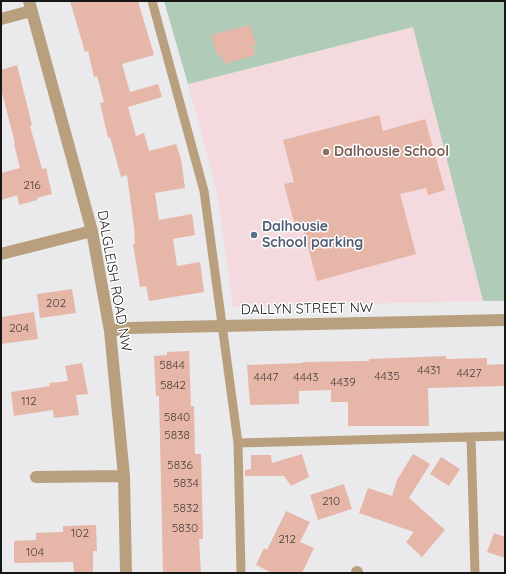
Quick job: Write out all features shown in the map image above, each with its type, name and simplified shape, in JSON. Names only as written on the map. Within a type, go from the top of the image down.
[{"type":"street","points":[[1,19],[30,6]]},
{"type":"street","name":"DALGLEISH ROAD NW","points":[[30,6],[92,231],[110,330],[124,476],[126,573]]},
{"type":"street","points":[[1,254],[92,231]]},
{"type":"street","name":"DALLYN STREET NW","points":[[110,330],[128,328],[505,320]]},
{"type":"street","points":[[36,477],[124,476]]},
{"type":"lane","points":[[152,1],[204,191],[238,443],[241,573]]},
{"type":"lane","points":[[238,443],[505,436]]},
{"type":"lane","points":[[471,437],[475,573]]},
{"type":"shaded area","name":"Dalhousie School","points":[[413,27],[483,301],[233,307],[217,191],[188,84]]},
{"type":"green space","points":[[164,1],[505,1],[505,301],[483,301],[413,27],[188,84]]},
{"type":"building","points":[[70,1],[138,1],[154,55],[122,64],[130,92],[158,84],[162,97],[128,107],[136,136],[144,133],[149,151],[176,144],[181,159],[185,188],[155,193],[159,220],[192,214],[195,235],[173,239],[177,266],[200,262],[204,292],[149,301],[146,286],[140,287],[133,244],[135,244],[134,227],[127,175],[121,177],[110,137],[108,138],[100,103],[104,102],[97,76],[94,77],[88,51],[85,52]]},
{"type":"building","points":[[250,25],[256,45],[253,46],[255,55],[224,64],[221,54],[217,56],[211,35]]},
{"type":"building","points":[[17,65],[32,125],[30,126],[42,169],[46,168],[52,194],[19,205],[17,195],[1,200],[1,173],[20,168],[1,89],[1,70]]},
{"type":"building","points":[[379,115],[383,131],[425,119],[445,190],[428,195],[426,188],[400,194],[416,254],[317,281],[303,228],[296,230],[284,184],[294,182],[283,140]]},
{"type":"building","points":[[72,289],[76,313],[40,318],[37,294]]},
{"type":"building","points":[[34,312],[38,339],[1,344],[1,317]]},
{"type":"building","points":[[189,351],[191,406],[194,406],[195,454],[201,454],[203,539],[199,539],[201,573],[163,573],[159,396],[156,396],[154,356],[167,355],[167,352]]},
{"type":"building","points":[[446,356],[446,359],[487,358],[487,365],[505,364],[505,386],[428,388],[429,426],[348,426],[348,402],[331,402],[331,390],[299,391],[299,404],[250,405],[247,365],[369,361],[369,359]]},
{"type":"building","points":[[82,363],[88,394],[76,395],[79,415],[54,418],[53,410],[14,416],[11,392],[50,386],[49,383],[68,381],[65,366]]},
{"type":"building","points":[[302,454],[309,477],[291,486],[284,476],[245,476],[245,470],[251,469],[251,455],[271,455],[272,463]]},
{"type":"building","points":[[413,454],[430,464],[409,498],[445,530],[422,557],[406,542],[414,532],[359,513],[368,488],[392,496],[397,480]]},
{"type":"building","points":[[441,457],[460,469],[449,486],[430,474]]},
{"type":"building","points":[[344,484],[352,509],[318,520],[310,495]]},
{"type":"building","points":[[286,511],[310,522],[300,542],[314,548],[302,573],[272,573],[256,565],[264,548],[267,550]]},
{"type":"building","points":[[96,525],[97,551],[93,551],[93,573],[74,573],[73,562],[14,563],[14,541],[36,540],[36,533],[63,532],[63,526]]},
{"type":"building","points":[[494,533],[505,537],[505,558],[487,552]]},
{"type":"place","name":"Dalhousie School","points":[[326,152]]},
{"type":"place","name":"Dalhousie School parking","points":[[254,235]]}]
